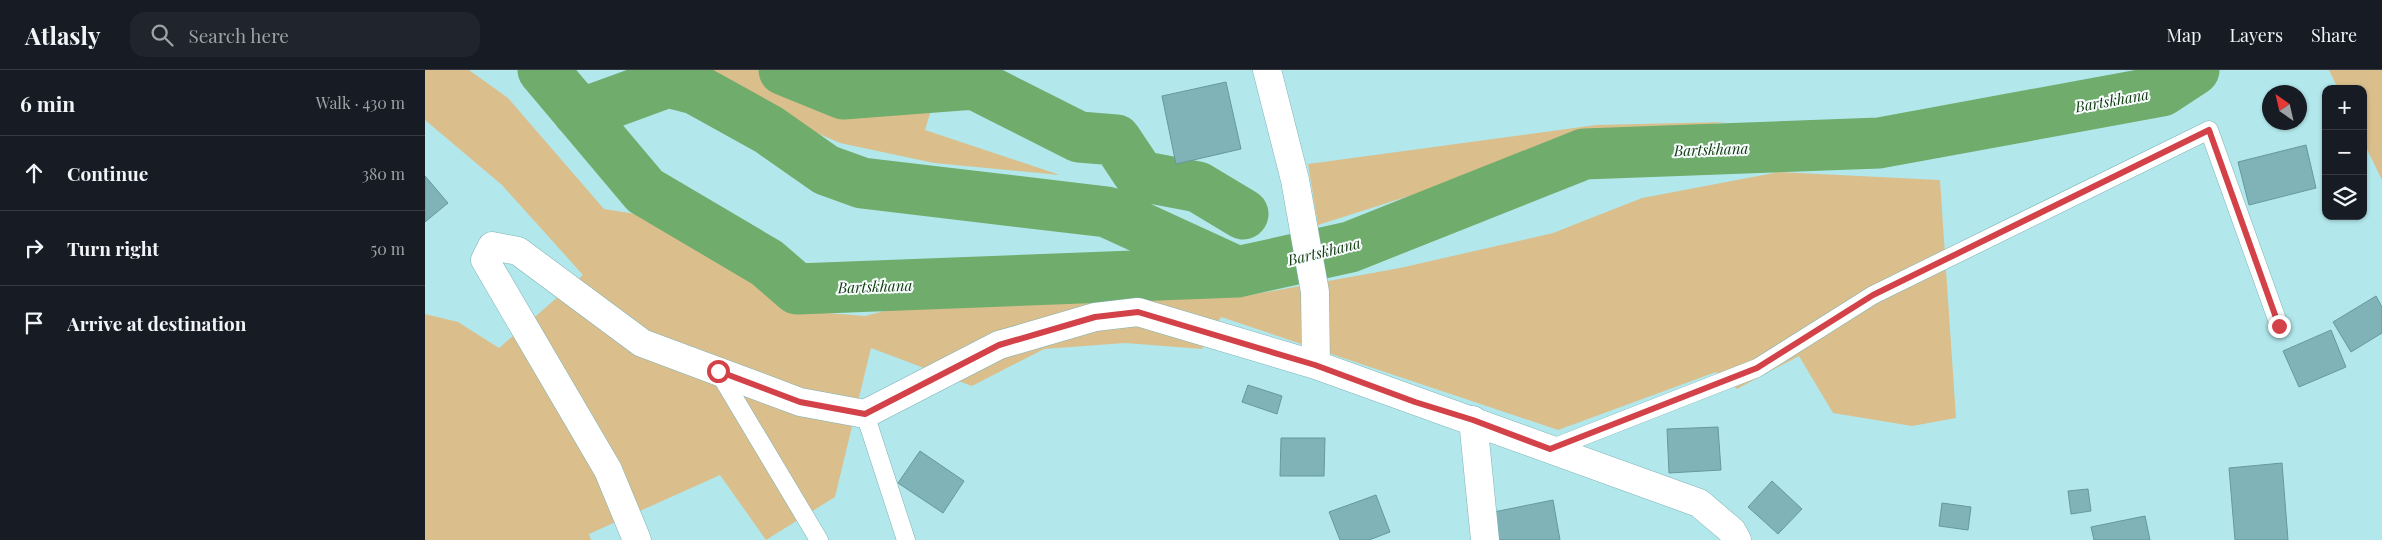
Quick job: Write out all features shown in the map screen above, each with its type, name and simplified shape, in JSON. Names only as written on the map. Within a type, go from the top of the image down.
[{"type":"street","points":[[1267,70],[1295,180],[1315,292],[1315,365]]},
{"type":"street","points":[[637,540],[608,470],[485,260],[492,246],[518,251],[641,343],[800,402],[865,414],[999,345],[1095,317],[1138,312],[1315,365],[1415,402],[1473,420],[1699,503],[1732,531],[1737,540]]},
{"type":"street","points":[[1473,420],[1485,540]]},
{"type":"lane","points":[[1550,449],[1757,368],[1873,295],[2209,130],[2279,326]]},
{"type":"lane","points":[[718,371],[819,540]]},
{"type":"lane","points":[[865,414],[907,540]]},
{"type":"shaded area","points":[[425,70],[469,70],[508,98],[604,209],[636,214],[682,227],[723,264],[769,289],[802,311],[865,316],[947,295],[1057,289],[1167,299],[1250,295],[1400,268],[1553,233],[1642,198],[1779,172],[1940,180],[1956,418],[1912,426],[1833,413],[1799,356],[1737,389],[1716,372],[1558,430],[1221,317],[1202,349],[1125,343],[1044,349],[972,386],[871,348],[835,497],[766,540],[720,475],[589,534],[591,540],[425,540],[425,314],[458,322],[499,348],[583,275],[502,185],[425,120]]},
{"type":"shaded area","points":[[692,70],[943,70],[925,130],[1060,175],[934,163],[840,143],[777,116],[704,72]]},
{"type":"shaded area","points":[[2329,70],[2382,70],[2382,180],[2367,149],[2367,85],[2336,85]]},
{"type":"shaded area","points":[[1726,122],[1572,144],[1318,225],[1308,164],[1596,125]]},
{"type":"building","points":[[1226,82],[1241,149],[1176,164],[1162,96]]},
{"type":"building","points":[[2306,145],[2316,188],[2249,205],[2238,162]]},
{"type":"building","points":[[425,176],[448,203],[425,222]]},
{"type":"building","points":[[2376,296],[2382,307],[2382,333],[2351,352],[2333,322]]},
{"type":"building","points":[[2331,330],[2346,367],[2299,387],[2283,351]]},
{"type":"building","points":[[1248,385],[1282,396],[1277,414],[1242,402]]},
{"type":"building","points":[[1718,427],[1721,470],[1669,473],[1667,429]]},
{"type":"building","points":[[1281,438],[1325,438],[1324,476],[1280,476]]},
{"type":"building","points":[[920,451],[964,481],[943,513],[898,483]]},
{"type":"building","points":[[2282,463],[2288,540],[2235,540],[2229,468]]},
{"type":"building","points":[[1772,481],[1802,509],[1778,534],[1748,507]]},
{"type":"building","points":[[2088,489],[2091,511],[2071,514],[2068,491]]},
{"type":"building","points":[[1376,495],[1390,532],[1369,540],[1340,540],[1329,512]]},
{"type":"building","points":[[1553,500],[1560,540],[1494,540],[1489,513]]},
{"type":"building","points":[[1942,503],[1971,507],[1968,530],[1939,526]]},
{"type":"building","points":[[2145,516],[2150,540],[2094,540],[2091,527]]},
{"type":"waterway","name":"Bartskhana","points":[[543,70],[645,191],[767,263],[797,289],[1237,272],[1350,247],[1584,154],[1879,143],[2162,91],[2194,70]]},
{"type":"waterway","name":"Bartskhana","points":[[784,70],[843,94],[974,84],[1079,137],[1116,140],[1140,176],[1198,187],[1243,214]]},
{"type":"waterway","name":"Bartskhana","points":[[578,112],[597,108],[668,82],[695,89],[769,130],[826,170],[862,183],[1107,212],[1229,268]]},
{"type":"route","points":[[718,371],[800,402],[865,414],[999,345],[1095,317],[1138,312],[1242,345],[1315,365],[1550,449],[1757,368],[1873,295],[2209,130],[2279,326]]}]
